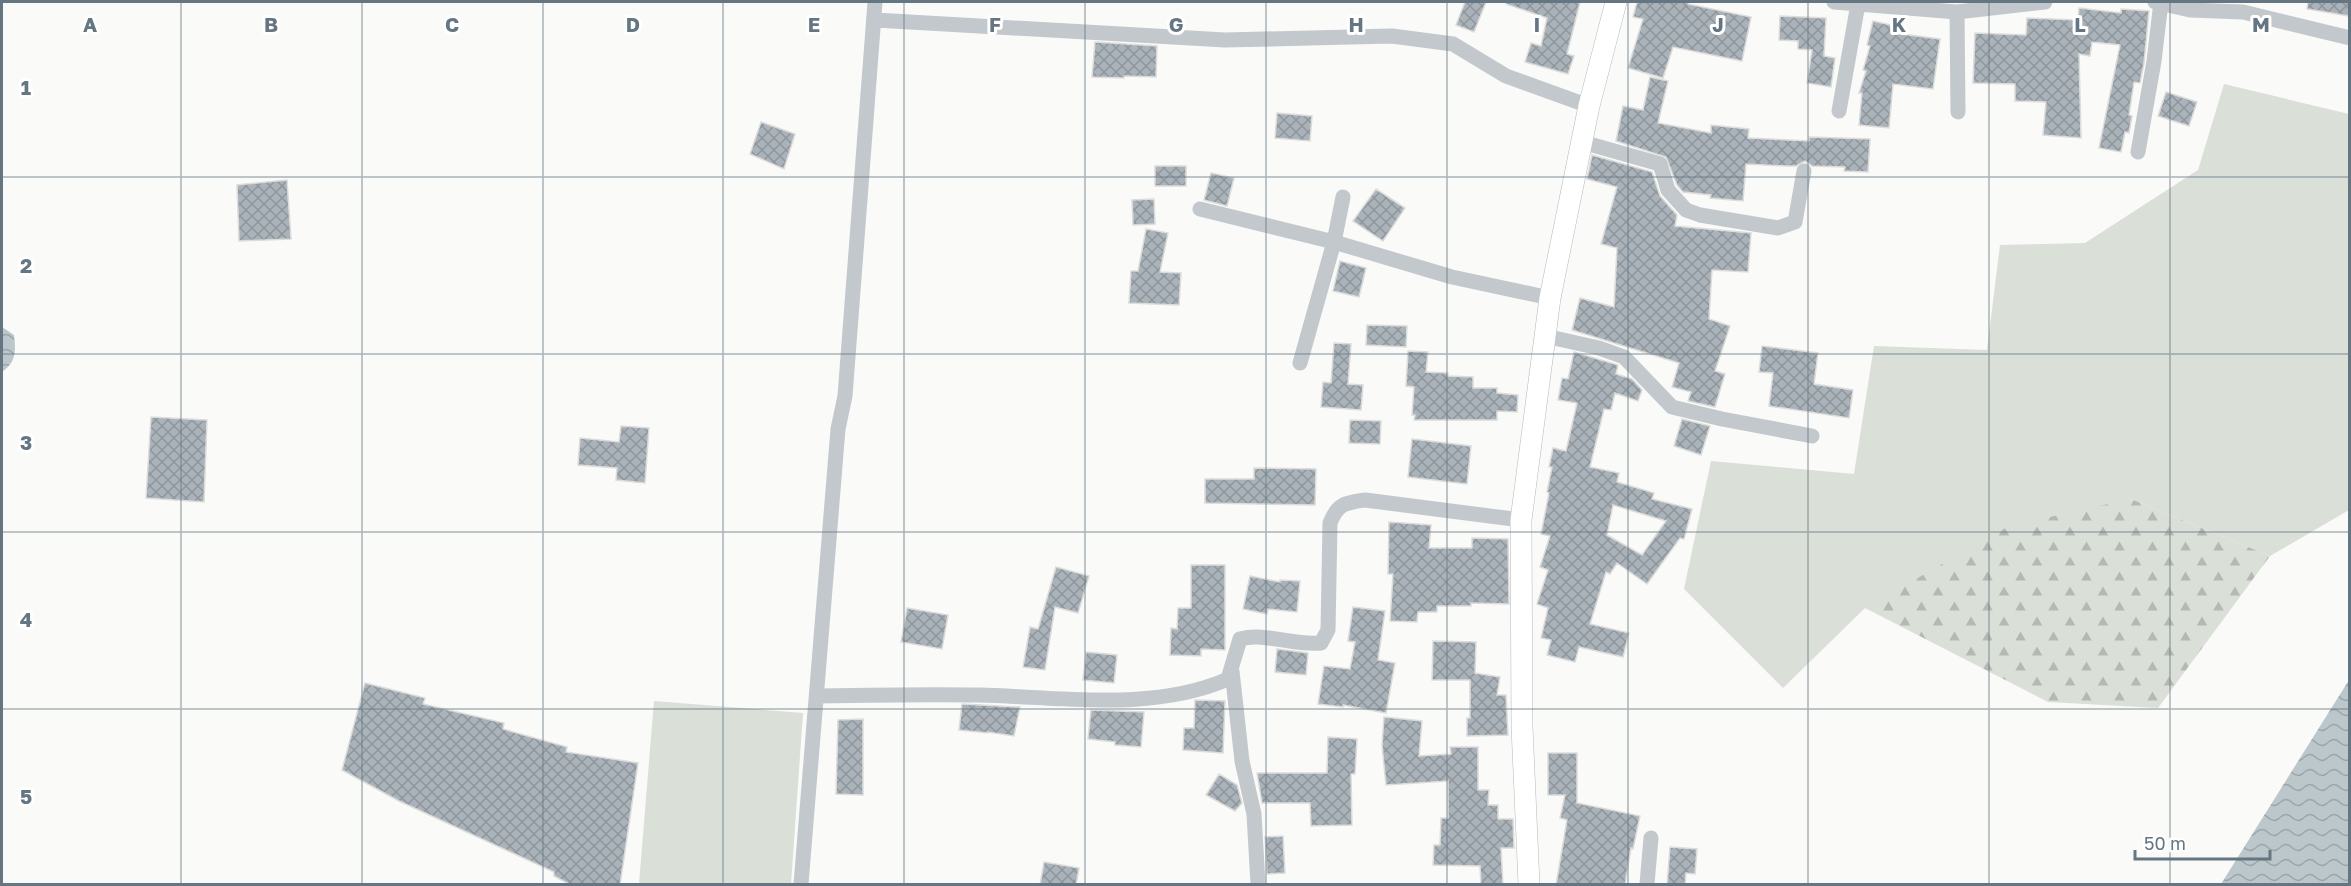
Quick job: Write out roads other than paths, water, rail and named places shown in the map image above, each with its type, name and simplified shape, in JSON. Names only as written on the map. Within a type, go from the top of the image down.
[{"type":"main road","points":[[1529,885],[1522,727],[1521,520],[1550,298],[1589,106],[1616,2]]},
{"type":"street","points":[[801,885],[838,429],[845,396],[875,2]]},
{"type":"street","points":[[1834,2],[1957,12],[2045,2]]},
{"type":"street","points":[[2138,152],[2154,61],[2158,2],[2190,10],[2243,12],[2349,38]]},
{"type":"street","points":[[1839,111],[1858,4]]},
{"type":"street","points":[[1957,12],[1958,112]]},
{"type":"street","points":[[875,20],[1225,40],[1392,36],[1453,44],[1506,76],[1589,106]]},
{"type":"street","points":[[1582,142],[1660,164],[1668,190],[1686,210],[1700,215],[1778,228],[1795,222],[1804,171]]},
{"type":"street","points":[[1300,363],[1334,242],[1343,197]]},
{"type":"street","points":[[1200,209],[1334,242],[1452,277],[1550,298]]},
{"type":"street","points":[[1545,336],[1599,348],[1624,357],[1672,407],[1812,436]]},
{"type":"street","points":[[816,696],[979,695],[1130,701],[1210,687],[1228,679],[1240,639],[1250,636],[1307,644],[1321,643],[1328,630],[1330,523],[1335,509],[1348,502],[1365,500],[1521,520]]},
{"type":"street","points":[[1232,671],[1242,761],[1254,814],[1258,885]]},
{"type":"street","points":[[1647,885],[1651,838]]},
{"type":"water","points":[[2,327],[14,335],[15,347],[10,364],[2,372]]},
{"type":"water","points":[[2349,680],[2349,884],[2221,884]]}]
